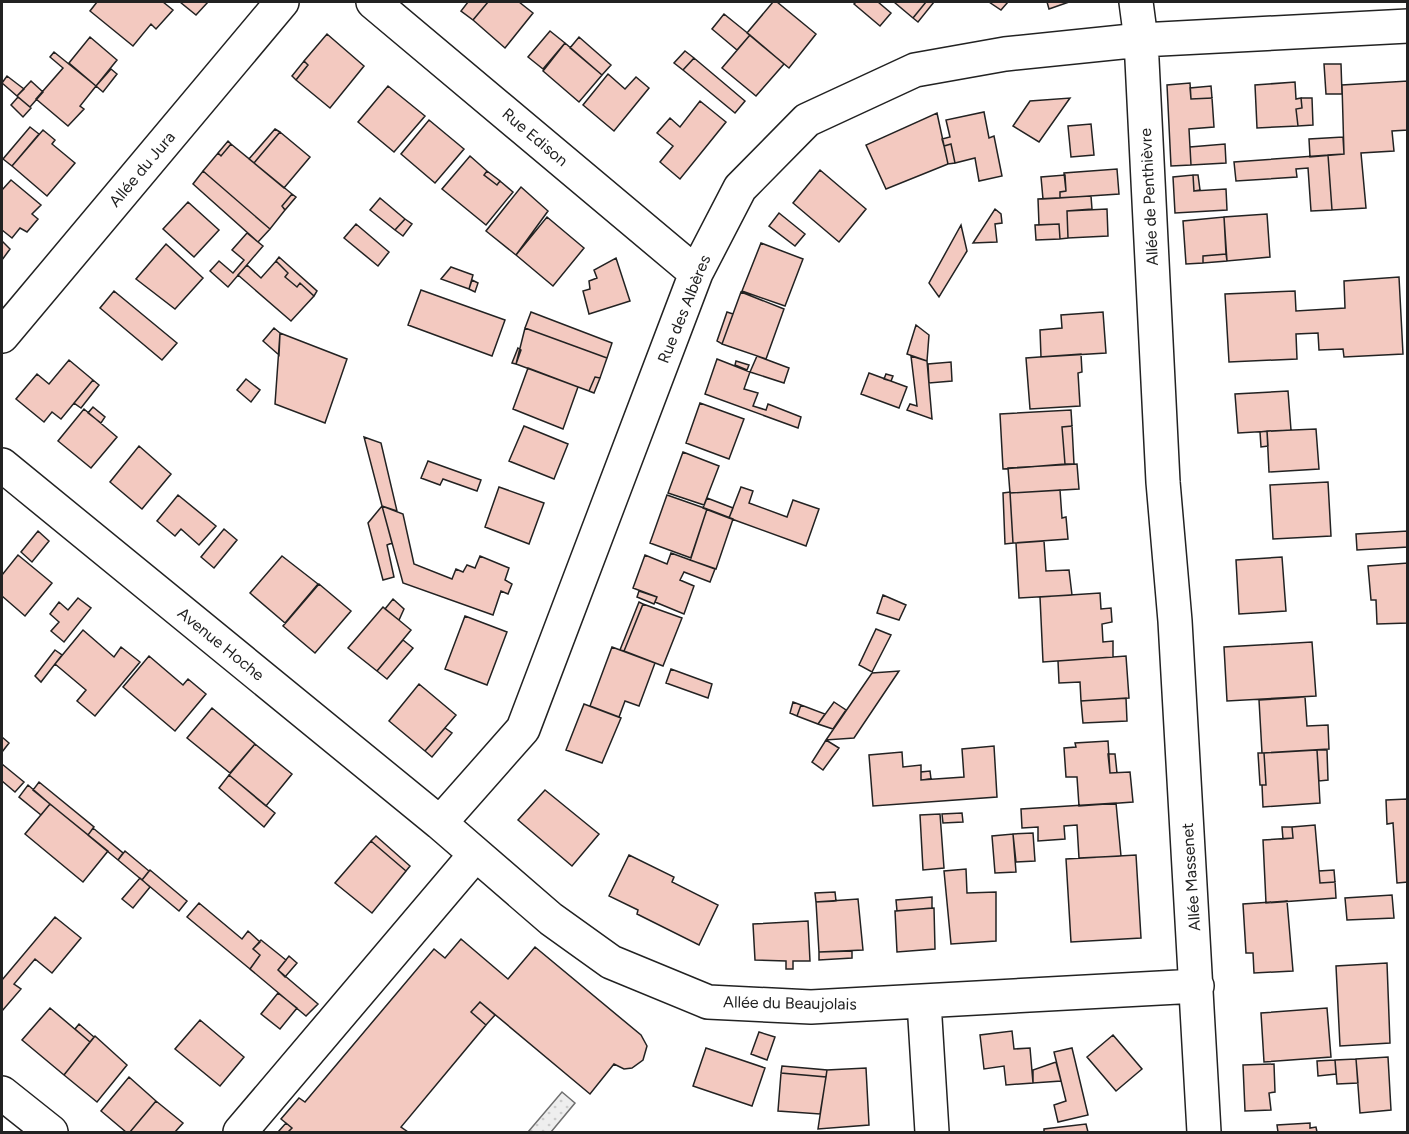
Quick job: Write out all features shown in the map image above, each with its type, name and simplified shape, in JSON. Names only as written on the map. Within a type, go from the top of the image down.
[{"type":"street","name":"Allée du Jura","points":[[2,336],[282,2]]},
{"type":"street","name":"Rue Edison","points":[[373,2],[696,273]]},
{"type":"street","name":"Allée de Penthièvre","points":[[1136,2],[1141,40],[1163,482],[1175,621]]},
{"type":"street","points":[[1141,40],[1407,26]]},
{"type":"street","name":"Rue des Albères","points":[[440,823],[523,729],[696,273],[740,188],[807,120],[915,70],[1005,54],[1141,40]]},
{"type":"street","name":"Avenue Hoche","points":[[2,465],[440,823]]},
{"type":"street","name":"Allée Massenet","points":[[1175,621],[1204,1132]]},
{"type":"street","name":"Allée du Beaujolais","points":[[440,823],[551,919],[611,962],[708,1002],[812,1007],[1197,986]]},
{"type":"street","points":[[240,1132],[475,855]]},
{"type":"street","points":[[924,1002],[932,1132]]},
{"type":"street","points":[[2,1092],[51,1132]]},
{"type":"shaded area","points":[[562,1092],[575,1103],[551,1132],[528,1132]]},
{"type":"building","points":[[97,2],[163,2],[173,10],[156,29],[151,24],[133,46],[90,11]]},
{"type":"building","points":[[180,2],[208,2],[196,15]]},
{"type":"building","points":[[468,2],[488,2],[473,20],[461,11]]},
{"type":"building","points":[[488,2],[519,2],[533,13],[505,48],[473,20]]},
{"type":"building","points":[[773,2],[777,2],[816,34],[789,68],[747,33]]},
{"type":"building","points":[[856,2],[878,2],[891,13],[880,26],[854,4]]},
{"type":"building","points":[[894,2],[926,2],[913,18]]},
{"type":"building","points":[[926,2],[934,2],[918,22],[913,18]]},
{"type":"building","points":[[989,2],[1008,2],[1001,10]]},
{"type":"building","points":[[1047,2],[1069,2],[1049,9]]},
{"type":"building","points":[[724,14],[750,35],[737,50],[712,29]]},
{"type":"building","points":[[550,31],[565,43],[543,69],[528,57]]},
{"type":"building","points":[[327,34],[364,66],[330,108],[296,80],[308,65],[304,61]]},
{"type":"building","points":[[750,35],[784,64],[756,96],[722,68]]},
{"type":"building","points":[[90,37],[117,60],[96,86],[69,63]]},
{"type":"building","points":[[579,37],[611,65],[602,75],[570,48]]},
{"type":"building","points":[[565,43],[602,75],[579,102],[543,71]]},
{"type":"building","points":[[685,51],[694,58],[683,70],[674,63]]},
{"type":"building","points":[[54,52],[96,86],[80,106],[84,109],[68,126],[36,99],[63,68],[50,57]]},
{"type":"building","points":[[694,58],[745,101],[735,113],[683,70]]},
{"type":"building","points":[[304,61],[308,65],[296,80],[292,76]]},
{"type":"building","points":[[1324,64],[1341,64],[1342,94],[1326,94]]},
{"type":"building","points":[[111,69],[117,74],[103,92],[96,86]]},
{"type":"building","points":[[608,74],[625,89],[636,77],[649,88],[614,131],[583,105]]},
{"type":"building","points":[[7,76],[24,89],[17,96],[2,83]]},
{"type":"building","points":[[31,81],[43,92],[30,107],[17,96]]},
{"type":"building","points":[[1408,81],[1408,130],[1392,131],[1394,151],[1361,153],[1366,208],[1332,210],[1328,155],[1344,154],[1342,85]]},
{"type":"building","points":[[1295,82],[1296,99],[1301,98],[1302,108],[1296,109],[1298,126],[1257,128],[1255,85]]},
{"type":"building","points":[[1190,83],[1191,99],[1212,98],[1214,127],[1189,129],[1191,165],[1171,166],[1167,85]]},
{"type":"building","points":[[388,86],[425,116],[394,152],[358,122]]},
{"type":"building","points":[[1211,86],[1212,98],[1191,99],[1190,88]]},
{"type":"building","points":[[18,97],[31,108],[23,117],[11,105]]},
{"type":"building","points":[[1070,98],[1039,142],[1013,126],[1030,101]]},
{"type":"building","points":[[1301,98],[1312,98],[1313,125],[1298,126],[1296,109],[1302,108]]},
{"type":"building","points":[[700,101],[726,122],[680,179],[660,162],[673,146],[657,133],[670,118],[680,127]]},
{"type":"building","points":[[984,112],[989,138],[994,136],[1002,176],[979,181],[975,158],[955,163],[951,144],[944,146],[942,139],[950,137],[946,120]]},
{"type":"building","points":[[937,113],[948,164],[886,189],[866,145]]},
{"type":"building","points":[[429,120],[464,149],[435,183],[401,154]]},
{"type":"building","points":[[1091,124],[1094,155],[1071,157],[1068,126]]},
{"type":"building","points":[[30,127],[39,134],[12,166],[3,159]]},
{"type":"building","points":[[275,129],[280,132],[254,163],[249,159]]},
{"type":"building","points":[[43,130],[55,140],[52,144],[75,163],[47,196],[12,166]]},
{"type":"building","points":[[280,132],[310,157],[284,188],[254,163]]},
{"type":"building","points":[[1343,137],[1344,154],[1310,157],[1309,139]]},
{"type":"building","points":[[228,141],[231,144],[221,156],[218,153]]},
{"type":"building","points":[[231,144],[292,194],[282,206],[285,210],[270,229],[203,171],[218,153],[221,156]]},
{"type":"building","points":[[951,144],[955,163],[948,164],[944,146]]},
{"type":"building","points":[[1225,144],[1226,163],[1191,165],[1190,147]]},
{"type":"building","points":[[1328,155],[1332,210],[1311,211],[1308,168],[1296,169],[1297,177],[1236,181],[1234,162]]},
{"type":"building","points":[[470,156],[487,171],[484,175],[497,185],[500,181],[513,192],[486,225],[442,189]]},
{"type":"building","points":[[1117,169],[1119,194],[1060,198],[1060,192],[1066,191],[1064,173]]},
{"type":"building","points":[[820,170],[866,209],[839,242],[793,203]]},
{"type":"building","points":[[203,171],[270,229],[258,242],[193,184]]},
{"type":"building","points":[[487,171],[500,181],[497,185],[484,175]]},
{"type":"building","points":[[1065,175],[1066,191],[1060,192],[1060,198],[1043,199],[1041,177]]},
{"type":"building","points":[[1193,175],[1198,175],[1200,190],[1194,191]]},
{"type":"building","points":[[1193,175],[1194,191],[1226,189],[1227,210],[1175,213],[1173,177]]},
{"type":"building","points":[[11,180],[41,205],[32,214],[38,219],[27,232],[20,228],[12,238],[2,230],[2,190]]},
{"type":"building","points":[[521,187],[548,211],[516,255],[486,231]]},
{"type":"building","points":[[292,194],[296,197],[285,210],[282,206]]},
{"type":"building","points":[[1091,196],[1092,209],[1067,211],[1068,238],[1060,239],[1059,224],[1039,225],[1038,199]]},
{"type":"building","points":[[380,198],[405,219],[395,230],[370,210]]},
{"type":"building","points":[[188,202],[219,230],[194,257],[163,229]]},
{"type":"building","points":[[995,209],[1001,214],[1002,223],[995,224],[997,242],[973,243]]},
{"type":"building","points":[[1107,209],[1108,236],[1068,238],[1067,211]]},
{"type":"building","points":[[779,213],[805,234],[795,246],[769,226]]},
{"type":"building","points":[[1267,214],[1270,257],[1227,261],[1224,217]]},
{"type":"building","points":[[547,217],[584,248],[553,286],[516,255]]},
{"type":"building","points":[[1224,217],[1226,254],[1203,256],[1203,263],[1186,264],[1183,221]]},
{"type":"building","points":[[405,219],[412,224],[403,236],[395,230]]},
{"type":"building","points":[[356,224],[389,252],[378,266],[344,238]]},
{"type":"building","points":[[1059,224],[1060,239],[1036,240],[1035,225]]},
{"type":"building","points":[[961,225],[967,251],[939,297],[929,283]]},
{"type":"building","points":[[247,233],[263,246],[228,287],[210,271],[219,261],[233,273],[244,260],[232,250]]},
{"type":"building","points":[[2,241],[10,249],[2,260]]},
{"type":"building","points":[[761,243],[803,259],[785,306],[742,291]]},
{"type":"building","points":[[166,244],[203,278],[175,309],[136,279]]},
{"type":"building","points":[[1226,254],[1227,261],[1203,263],[1203,256]]},
{"type":"building","points":[[279,257],[317,291],[314,296],[300,283],[297,287],[285,277],[288,273],[276,261]]},
{"type":"building","points":[[616,258],[630,301],[589,314],[583,291],[590,289],[589,281],[597,278],[594,270]]},
{"type":"building","points":[[276,261],[288,273],[285,277],[297,287],[300,283],[314,296],[291,321],[238,275],[247,265],[261,278]]},
{"type":"building","points":[[451,267],[473,275],[469,289],[441,279]]},
{"type":"building","points":[[1399,277],[1403,354],[1344,357],[1343,349],[1319,350],[1318,333],[1296,334],[1297,359],[1229,362],[1225,294],[1295,291],[1296,311],[1345,308],[1344,281]]},
{"type":"building","points":[[472,280],[478,283],[475,292],[469,289]]},
{"type":"building","points":[[421,290],[505,320],[492,356],[408,325]]},
{"type":"building","points":[[114,291],[177,343],[162,360],[100,308]]},
{"type":"building","points":[[741,292],[784,309],[766,359],[722,344]]},
{"type":"building","points":[[531,312],[612,343],[607,358],[525,328]]},
{"type":"building","points":[[727,312],[733,314],[722,344],[717,341]]},
{"type":"building","points":[[1103,312],[1106,353],[1041,357],[1040,330],[1062,328],[1061,315]]},
{"type":"building","points":[[916,325],[929,335],[927,361],[907,354]]},
{"type":"building","points":[[274,328],[280,333],[279,355],[263,341]]},
{"type":"building","points":[[525,328],[607,358],[600,378],[595,377],[589,391],[516,364]]},
{"type":"building","points":[[280,333],[347,359],[325,423],[275,404]]},
{"type":"building","points":[[518,348],[521,350],[516,364],[512,363]]},
{"type":"building","points":[[1081,354],[1082,372],[1078,373],[1080,406],[1030,409],[1026,358]]},
{"type":"building","points":[[757,356],[789,368],[784,383],[750,372]]},
{"type":"building","points":[[911,356],[927,361],[932,419],[907,410],[910,404],[917,406]]},
{"type":"building","points":[[717,359],[750,372],[744,389],[758,393],[753,406],[766,410],[768,404],[801,417],[798,428],[705,394]]},
{"type":"building","points":[[69,360],[93,380],[61,419],[52,412],[44,422],[16,399],[37,374],[49,384]]},
{"type":"building","points":[[736,361],[749,365],[747,370],[735,365]]},
{"type":"building","points":[[951,362],[952,381],[929,383],[928,364]]},
{"type":"building","points":[[528,368],[578,387],[563,429],[513,409]]},
{"type":"building","points":[[869,373],[907,387],[899,408],[861,394]]},
{"type":"building","points":[[886,374],[893,376],[891,381],[884,379]]},
{"type":"building","points":[[595,377],[600,378],[594,393],[589,391]]},
{"type":"building","points":[[246,379],[260,390],[251,402],[237,390]]},
{"type":"building","points":[[93,380],[99,385],[81,408],[74,403]]},
{"type":"building","points":[[1288,391],[1291,430],[1238,433],[1235,394]]},
{"type":"building","points":[[700,403],[744,419],[729,459],[686,443]]},
{"type":"building","points":[[93,407],[105,417],[101,423],[88,413]]},
{"type":"building","points":[[84,409],[117,437],[91,468],[58,441]]},
{"type":"building","points":[[1071,410],[1072,426],[1062,427],[1065,464],[1003,469],[1000,414]]},
{"type":"building","points":[[524,426],[568,444],[554,479],[509,461]]},
{"type":"building","points":[[1072,426],[1074,464],[1065,464],[1062,427]]},
{"type":"building","points":[[1316,429],[1319,469],[1269,472],[1267,431]]},
{"type":"building","points":[[1267,431],[1268,446],[1261,447],[1260,432]]},
{"type":"building","points":[[364,437],[381,443],[397,511],[382,506]]},
{"type":"building","points":[[139,446],[171,474],[142,509],[110,482]]},
{"type":"building","points":[[683,452],[719,466],[704,505],[668,493]]},
{"type":"building","points":[[428,461],[481,480],[477,491],[443,479],[440,485],[421,478]]},
{"type":"building","points":[[1077,464],[1079,489],[1010,493],[1008,468]]},
{"type":"building","points":[[1328,482],[1331,536],[1273,539],[1270,485]]},
{"type":"building","points":[[499,487],[544,503],[529,544],[485,527]]},
{"type":"building","points":[[741,487],[753,491],[749,503],[787,517],[793,500],[819,509],[806,546],[729,518]]},
{"type":"building","points":[[1060,490],[1062,518],[1066,517],[1068,539],[1013,543],[1010,493]]},
{"type":"building","points":[[1010,492],[1013,543],[1005,544],[1003,493]]},
{"type":"building","points":[[178,495],[216,526],[199,545],[181,529],[175,536],[157,521]]},
{"type":"building","points":[[667,495],[707,509],[691,558],[650,543]]},
{"type":"building","points":[[707,498],[733,508],[729,518],[703,508]]},
{"type":"building","points":[[382,506],[403,514],[414,564],[452,579],[456,569],[463,572],[467,565],[475,568],[480,556],[509,568],[505,580],[512,584],[508,594],[501,591],[493,615],[403,583]]},
{"type":"building","points":[[382,506],[392,543],[387,545],[394,577],[383,580],[368,523]]},
{"type":"building","points":[[707,509],[733,519],[716,569],[690,560]]},
{"type":"building","points":[[224,529],[237,540],[214,568],[201,557]]},
{"type":"building","points":[[38,531],[49,541],[32,562],[21,552]]},
{"type":"building","points":[[1408,531],[1408,547],[1357,550],[1356,534]]},
{"type":"building","points":[[1044,541],[1046,571],[1069,570],[1072,595],[1019,598],[1016,543]]},
{"type":"building","points":[[671,553],[715,569],[710,582],[684,572],[680,580],[694,586],[684,614],[655,602],[657,597],[633,588],[645,555],[667,564]]},
{"type":"building","points":[[18,555],[52,583],[25,616],[2,596],[2,575]]},
{"type":"building","points":[[282,556],[318,584],[285,623],[250,593]]},
{"type":"building","points":[[1282,557],[1286,611],[1239,614],[1236,560]]},
{"type":"building","points":[[1408,563],[1408,623],[1377,624],[1376,600],[1371,600],[1368,566]]},
{"type":"building","points":[[319,584],[351,611],[315,653],[283,626]]},
{"type":"building","points":[[639,591],[657,597],[654,604],[637,597]]},
{"type":"building","points":[[1100,593],[1101,609],[1111,608],[1112,622],[1102,624],[1103,642],[1113,641],[1113,657],[1043,662],[1040,597]]},
{"type":"building","points":[[883,595],[906,605],[899,620],[877,613]]},
{"type":"building","points":[[78,598],[91,608],[64,642],[51,631],[59,622],[50,614],[59,602],[68,610]]},
{"type":"building","points":[[393,599],[404,609],[399,620],[385,609]]},
{"type":"building","points":[[639,602],[643,604],[624,651],[620,650]]},
{"type":"building","points":[[643,604],[682,618],[663,666],[624,651]]},
{"type":"building","points":[[383,607],[411,630],[377,671],[348,648]]},
{"type":"building","points":[[465,616],[507,632],[487,685],[445,669]]},
{"type":"building","points":[[876,629],[891,635],[872,672],[859,665]]},
{"type":"building","points":[[83,630],[114,657],[121,647],[140,662],[95,716],[77,701],[86,690],[55,664]]},
{"type":"building","points":[[403,640],[413,648],[387,679],[377,671]]},
{"type":"building","points":[[1312,642],[1316,696],[1227,701],[1224,647]]},
{"type":"building","points":[[612,647],[655,663],[639,706],[625,701],[619,717],[590,706]]},
{"type":"building","points":[[55,650],[62,655],[41,682],[35,676]]},
{"type":"building","points":[[149,656],[183,685],[188,679],[206,694],[175,731],[123,687]]},
{"type":"building","points":[[1126,656],[1129,698],[1081,701],[1080,682],[1059,683],[1058,661]]},
{"type":"building","points":[[671,669],[712,684],[708,698],[666,683]]},
{"type":"building","points":[[899,671],[854,738],[826,740],[872,673]]},
{"type":"building","points":[[419,684],[456,715],[425,751],[389,721]]},
{"type":"building","points":[[1305,697],[1307,726],[1328,725],[1329,749],[1262,753],[1259,700]]},
{"type":"building","points":[[1126,698],[1127,721],[1083,723],[1081,701]]},
{"type":"building","points":[[793,702],[801,705],[797,716],[790,713]]},
{"type":"building","points":[[834,702],[846,710],[833,729],[818,724]]},
{"type":"building","points":[[584,704],[621,718],[602,763],[566,750]]},
{"type":"building","points":[[801,705],[825,714],[818,724],[797,716]]},
{"type":"building","points":[[212,708],[255,744],[230,773],[187,738]]},
{"type":"building","points":[[445,728],[452,733],[432,757],[425,751]]},
{"type":"building","points":[[2,737],[9,743],[2,752]]},
{"type":"building","points":[[826,740],[839,748],[823,770],[812,762]]},
{"type":"building","points":[[1108,741],[1110,773],[1130,772],[1133,802],[1079,806],[1077,777],[1066,777],[1064,748],[1076,747],[1075,743]]},
{"type":"building","points":[[255,744],[292,774],[266,806],[229,775]]},
{"type":"building","points":[[994,746],[997,797],[873,806],[869,755],[902,752],[903,767],[921,765],[921,780],[964,777],[962,749]]},
{"type":"building","points":[[1317,750],[1327,750],[1328,780],[1319,781]]},
{"type":"building","points":[[1317,750],[1320,803],[1263,807],[1262,785],[1266,785],[1264,753]]},
{"type":"building","points":[[1258,753],[1264,753],[1266,785],[1260,785]]},
{"type":"building","points":[[1108,754],[1115,754],[1117,773],[1110,773]]},
{"type":"building","points":[[2,764],[24,782],[15,792],[2,781]]},
{"type":"building","points":[[930,771],[931,779],[921,780],[921,772]]},
{"type":"building","points":[[229,775],[275,813],[264,827],[219,788]]},
{"type":"building","points":[[39,782],[94,827],[88,835],[33,790]]},
{"type":"building","points":[[28,785],[50,804],[41,815],[19,797]]},
{"type":"building","points":[[545,790],[599,834],[572,866],[518,820]]},
{"type":"building","points":[[1407,799],[1408,882],[1397,883],[1393,823],[1387,824],[1386,800]]},
{"type":"building","points":[[1116,803],[1121,856],[1079,858],[1077,825],[1064,826],[1065,839],[1038,841],[1038,827],[1022,828],[1021,809]]},
{"type":"building","points":[[50,804],[108,851],[83,882],[25,834]]},
{"type":"building","points":[[962,813],[963,822],[943,823],[942,814]]},
{"type":"building","points":[[940,814],[944,868],[923,870],[920,815]]},
{"type":"building","points":[[1315,825],[1320,883],[1335,882],[1336,898],[1266,903],[1263,840],[1293,838],[1292,827]]},
{"type":"building","points":[[1282,827],[1292,827],[1293,838],[1283,839]]},
{"type":"building","points":[[93,828],[123,853],[118,860],[88,835]]},
{"type":"building","points":[[1033,833],[1035,861],[1016,862],[1013,834]]},
{"type":"building","points":[[1013,834],[1016,872],[995,873],[992,836]]},
{"type":"building","points":[[376,836],[410,866],[406,871],[371,841]]},
{"type":"building","points":[[371,841],[406,871],[372,913],[335,883]]},
{"type":"building","points":[[125,851],[149,871],[142,880],[118,860]]},
{"type":"building","points":[[629,855],[674,877],[672,882],[718,905],[699,945],[637,914],[638,910],[609,896]]},
{"type":"building","points":[[1136,855],[1141,938],[1071,942],[1066,859]]},
{"type":"building","points":[[966,869],[967,893],[996,892],[996,941],[951,944],[944,871]]},
{"type":"building","points":[[150,870],[187,901],[179,911],[142,880]]},
{"type":"building","points":[[1334,870],[1335,882],[1320,883],[1319,871]]},
{"type":"building","points":[[140,878],[150,887],[133,908],[122,899]]},
{"type":"building","points":[[835,892],[836,901],[816,902],[815,893]]},
{"type":"building","points":[[1392,895],[1394,918],[1347,920],[1345,898]]},
{"type":"building","points":[[932,897],[932,908],[897,911],[896,900]]},
{"type":"building","points":[[858,899],[863,950],[819,952],[816,902]]},
{"type":"building","points":[[1287,901],[1293,971],[1254,973],[1253,953],[1246,953],[1243,904]]},
{"type":"building","points":[[199,903],[242,939],[248,931],[260,942],[253,949],[260,955],[250,969],[187,917]]},
{"type":"building","points":[[934,908],[935,949],[897,952],[895,911]]},
{"type":"building","points":[[55,917],[81,938],[52,973],[35,959],[14,984],[21,989],[2,1011],[2,980]]},
{"type":"building","points":[[808,921],[810,961],[793,961],[793,969],[786,969],[786,961],[755,960],[753,924]]},
{"type":"building","points":[[461,939],[508,979],[535,947],[641,1035],[647,1046],[643,1060],[632,1068],[624,1069],[614,1064],[590,1094],[480,1002],[471,1012],[486,1025],[401,1127],[408,1132],[288,1132],[292,1128],[281,1119],[299,1098],[305,1102],[434,949],[445,958]]},
{"type":"building","points":[[261,940],[286,960],[278,970],[318,1004],[306,1016],[250,969],[260,955],[253,949]]},
{"type":"building","points":[[852,951],[852,958],[819,960],[819,952]]},
{"type":"building","points":[[289,956],[297,963],[285,977],[278,970]]},
{"type":"building","points":[[1387,963],[1390,1043],[1340,1046],[1336,966]]},
{"type":"building","points":[[278,993],[297,1008],[280,1029],[261,1014]]},
{"type":"building","points":[[480,1002],[495,1015],[486,1025],[471,1012]]},
{"type":"building","points":[[50,1008],[90,1042],[64,1075],[22,1040]]},
{"type":"building","points":[[1327,1008],[1331,1057],[1264,1062],[1261,1013]]},
{"type":"building","points":[[200,1020],[244,1057],[220,1086],[175,1049]]},
{"type":"building","points":[[79,1024],[94,1037],[90,1042],[75,1029]]},
{"type":"building","points":[[1012,1031],[1014,1049],[1030,1048],[1033,1083],[1006,1085],[1004,1066],[984,1069],[980,1035]]},
{"type":"building","points":[[759,1032],[775,1037],[767,1060],[751,1054]]},
{"type":"building","points":[[1113,1035],[1142,1069],[1116,1091],[1087,1057]]},
{"type":"building","points":[[95,1036],[127,1065],[97,1102],[64,1075]]},
{"type":"building","points":[[706,1048],[765,1068],[752,1106],[693,1086]]},
{"type":"building","points":[[1072,1048],[1088,1115],[1058,1122],[1054,1105],[1066,1101],[1054,1052]]},
{"type":"building","points":[[1388,1057],[1391,1110],[1360,1113],[1356,1059]]},
{"type":"building","points":[[1356,1059],[1358,1083],[1337,1084],[1335,1060]]},
{"type":"building","points":[[1335,1060],[1336,1074],[1318,1076],[1317,1061]]},
{"type":"building","points":[[1056,1062],[1061,1081],[1033,1083],[1033,1070]]},
{"type":"building","points":[[1274,1064],[1275,1092],[1269,1093],[1271,1110],[1245,1111],[1243,1065]]},
{"type":"building","points":[[782,1066],[827,1070],[826,1077],[781,1073]]},
{"type":"building","points":[[866,1068],[869,1125],[818,1129],[827,1070]]},
{"type":"building","points":[[781,1073],[826,1077],[820,1114],[778,1111]]},
{"type":"building","points":[[129,1077],[156,1101],[130,1132],[126,1132],[101,1111]]},
{"type":"building","points":[[156,1101],[183,1123],[175,1132],[130,1132]]},
{"type":"building","points":[[286,1123],[292,1128],[288,1132],[278,1132]]},
{"type":"building","points":[[1310,1123],[1310,1128],[1316,1127],[1317,1132],[1278,1132],[1277,1125]]},
{"type":"building","points":[[1086,1124],[1088,1132],[1044,1132],[1044,1129]]}]
